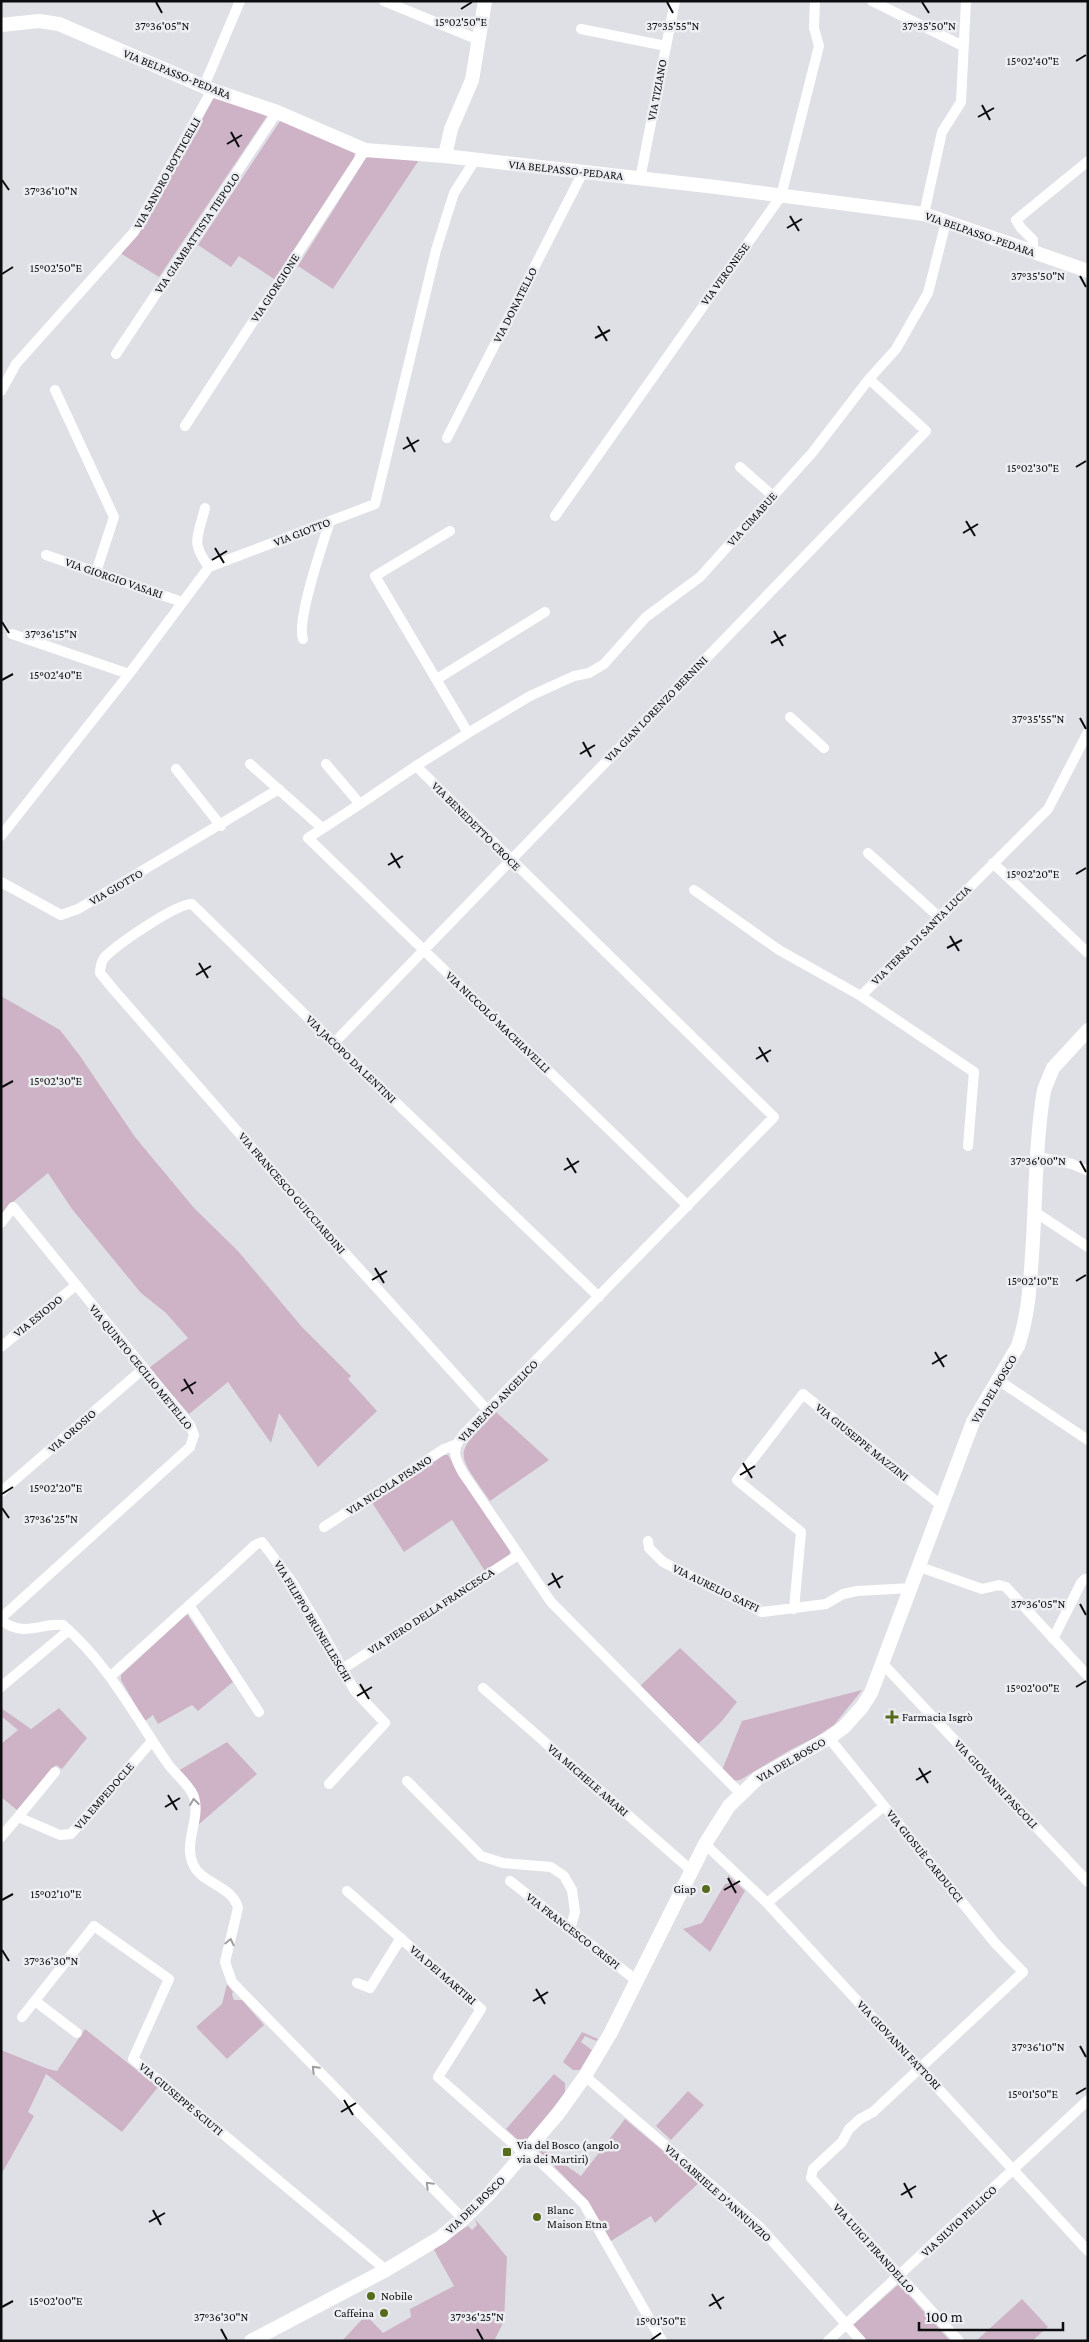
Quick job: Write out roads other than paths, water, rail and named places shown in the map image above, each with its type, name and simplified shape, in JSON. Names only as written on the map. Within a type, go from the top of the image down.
[{"type":"main road","points":[[445,156],[451,129],[472,80],[485,1]]},
{"type":"main road","name":"VIA BELPASSO-PEDARA","points":[[1,25],[39,21],[59,24],[208,88],[277,112],[366,150],[445,156],[924,214],[1088,271]]},
{"type":"main road","name":"VIA DEL BOSCO","points":[[251,2341],[428,2246],[463,2219],[527,2152],[585,2076],[610,2034],[705,1844],[716,1824],[740,1793],[773,1768],[829,1738],[849,1723],[862,1707],[884,1664],[973,1422],[1018,1346],[1027,1317],[1042,1103],[1048,1078],[1063,1056],[1088,1030]]},
{"type":"street","name":"VIA SANDRO BOTTICELLI","points":[[1,391],[16,364],[134,232],[208,88],[240,1]]},
{"type":"street","points":[[384,1],[479,40]]},
{"type":"street","name":"VIA TIZIANO","points":[[640,179],[675,1]]},
{"type":"street","name":"VIA VERONESE","points":[[555,516],[781,196],[819,46],[814,28],[815,1]]},
{"type":"street","points":[[872,1],[962,46]]},
{"type":"street","points":[[924,214],[942,132],[961,102],[962,46],[966,1]]},
{"type":"street","points":[[581,29],[666,46]]},
{"type":"street","name":"VIA GIAMBATTISTA TIEPOLO","points":[[116,354],[277,112]]},
{"type":"street","name":"VIA GIORGIONE","points":[[185,426],[366,150]]},
{"type":"street","name":"VIA GIOTTO","points":[[209,567],[375,504],[436,250],[454,193],[475,160]]},
{"type":"street","points":[[1033,252],[1033,240],[1020,228],[1016,220],[1088,160]]},
{"type":"street","name":"VIA DONATELLO","points":[[447,438],[583,172]]},
{"type":"street","name":"VIA CIMABUE","points":[[468,733],[530,696],[574,676],[589,673],[604,664],[646,617],[700,577],[812,454],[869,379],[902,341],[928,293],[946,222]]},
{"type":"street","name":"VIA GIAN LORENZO BERNINI","points":[[334,1043],[926,431],[869,379]]},
{"type":"street","points":[[55,390],[114,517],[96,572]]},
{"type":"street","points":[[740,467],[773,496]]},
{"type":"street","points":[[1,836],[129,674],[209,567],[199,554],[197,544],[205,508]]},
{"type":"street","points":[[303,639],[300,629],[330,521]]},
{"type":"street","points":[[250,764],[321,827],[360,804],[468,733],[375,576],[450,531]]},
{"type":"street","name":"VIA GIORGIO VASARI","points":[[46,555],[182,602]]},
{"type":"street","points":[[437,679],[545,612]]},
{"type":"street","points":[[12,634],[129,674]]},
{"type":"street","points":[[790,717],[824,748]]},
{"type":"street","name":"VIA TERRA DI SANTA LUCIA","points":[[968,1146],[974,1072],[861,996],[1048,808],[1088,732]]},
{"type":"street","points":[[326,764],[360,804]]},
{"type":"street","name":"VIA BENEDETTO CROCE","points":[[416,766],[509,860],[774,1117]]},
{"type":"street","points":[[176,769],[221,826]]},
{"type":"street","name":"VIA GIOTTO","points":[[1,882],[61,915],[78,910],[221,826],[278,790]]},
{"type":"street","name":"VIA NICCOLÓ MACHIAVELLI","points":[[321,827],[308,838],[688,1206]]},
{"type":"street","points":[[868,853],[939,917]]},
{"type":"street","points":[[993,862],[1088,953]]},
{"type":"street","points":[[694,890],[779,950],[861,996]]},
{"type":"street","name":"VIA JACOPO DA LENTINI","points":[[100,973],[101,964],[120,944],[179,906],[192,904],[334,1043],[600,1297]]},
{"type":"street","name":"VIA FRANCESCO GUICCIARDINI","points":[[100,973],[308,1212],[488,1411]]},
{"type":"street","name":"VIA BEATO ANGELICO","points":[[740,1793],[551,1602],[458,1464],[455,1455],[455,1445],[774,1117]]},
{"type":"street","points":[[1038,1157],[1072,1164],[1088,1171]]},
{"type":"street","name":"VIA QUINTO CECILIO METELLO","points":[[1,1223],[13,1207],[193,1430],[193,1441],[190,1447],[1,1619]]},
{"type":"street","points":[[1035,1212],[1088,1247]]},
{"type":"street","name":"VIA ESIODO","points":[[1,1347],[76,1286]]},
{"type":"street","name":"VIA OROSIO","points":[[1,1492],[143,1369]]},
{"type":"street","points":[[998,1380],[1088,1440]]},
{"type":"street","name":"VIA GIUSEPPE MAZZINI","points":[[794,1609],[801,1532],[737,1480],[803,1394],[942,1506]]},
{"type":"street","name":"VIA NICOLA PISANO","points":[[324,1527],[444,1449],[455,1445]]},
{"type":"street","name":"VIA AURELIO SAFFI","points":[[648,1541],[649,1548],[663,1562],[762,1612],[826,1604],[843,1594],[857,1591],[912,1588]]},
{"type":"street","name":"VIA FILIPPO BRUNELLESCHI","points":[[111,1676],[255,1545],[262,1542],[292,1582],[344,1668],[355,1691],[385,1723],[329,1784]]},
{"type":"street","name":"VIA PIERO DELLA FRANCESCA","points":[[344,1668],[518,1555]]},
{"type":"street","points":[[920,1567],[982,1589],[999,1585],[1006,1587],[1088,1676]]},
{"type":"street","points":[[1054,1639],[1081,1583],[1088,1579]]},
{"type":"street","points":[[189,1606],[259,1712]]},
{"type":"street","points":[[1,1619],[14,1628],[23,1630],[57,1624],[62,1625],[111,1676],[152,1741],[193,1794],[195,1810],[189,1851],[193,1866],[231,1895],[236,1902],[238,1908],[225,1962],[232,1982],[463,2219]]},
{"type":"street","points":[[1,1687],[68,1630]]},
{"type":"street","name":"VIA GIOVANNI PASCOLI","points":[[884,1664],[1088,1882]]},
{"type":"street","name":"VIA MICHELE AMARI","points":[[484,1688],[692,1871]]},
{"type":"street","name":"VIA GIOSUÈ CARDUCCI","points":[[829,1738],[995,1943],[1022,1972],[920,2068]]},
{"type":"street","name":"VIA EMPEDOCLE","points":[[18,1817],[60,1835],[71,1834],[152,1741]]},
{"type":"street","points":[[1,1837],[55,1772]]},
{"type":"street","points":[[407,1782],[481,1856],[502,1863],[551,1867],[564,1876],[572,1890],[575,1912],[570,1929]]},
{"type":"street","points":[[767,1903],[884,1806]]},
{"type":"street","name":"VIA GIOVANNI FATTORI","points":[[705,1844],[767,1903],[1088,2251]]},
{"type":"street","name":"VIA FRANCESCO CRISPI","points":[[510,1881],[637,1981]]},
{"type":"street","name":"VIA DEI MARTIRI","points":[[347,1891],[481,2009],[438,2078],[527,2152]]},
{"type":"street","name":"VIA GIUSEPPE SCIUTI","points":[[22,2017],[94,1926],[169,1978],[133,2059],[386,2270]]},
{"type":"street","points":[[358,1983],[370,1988],[401,1938]]},
{"type":"street","points":[[35,2001],[76,2033]]},
{"type":"street","name":"VIA LUIGI PIRANDELLO","points":[[920,2068],[874,2112],[860,2119],[849,2129],[842,2142],[813,2169],[811,2178],[959,2341]]},
{"type":"street","name":"VIA GABRIELE D'ANNUNZIO","points":[[585,2076],[761,2228],[861,2341]]},
{"type":"street","name":"VIA SILVIO PELLICO","points":[[828,2341],[1088,2100]]},
{"type":"street","points":[[527,2152],[584,2204],[662,2341]]},
{"type":"place","name":"Farmacia Isgrò","points":[[892,1717]]},
{"type":"place","name":"Giap","points":[[706,1889]]},
{"type":"place","name":"Via del Bosco (angolo via dei Martiri)","points":[[507,2152]]},
{"type":"place","name":"Blanc Maison Etna","points":[[537,2217]]},
{"type":"place","name":"Nobile","points":[[371,2296]]},
{"type":"place","name":"Caffeina","points":[[384,2313]]}]
